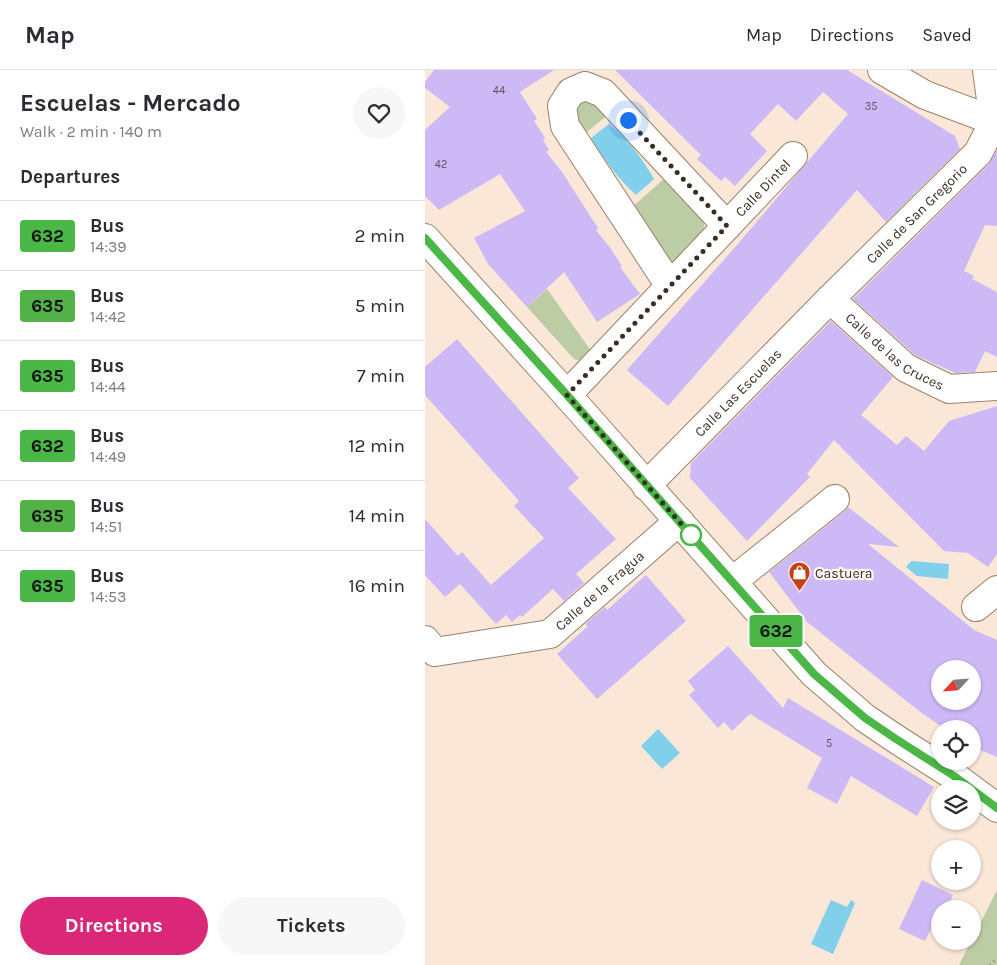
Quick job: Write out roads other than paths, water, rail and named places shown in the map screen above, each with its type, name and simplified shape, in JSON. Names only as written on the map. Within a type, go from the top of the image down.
[{"type":"street","points":[[882,70],[925,95],[996,122]]},
{"type":"street","points":[[987,70],[996,122]]},
{"type":"street","points":[[670,286],[565,126],[562,106],[571,92],[585,86],[603,93],[727,226]]},
{"type":"street","name":"Calle de San Gregorio","points":[[830,299],[978,154],[996,122]]},
{"type":"street","name":"Calle Dintel","points":[[567,395],[793,156]]},
{"type":"street","points":[[425,238],[814,674],[865,718],[954,776],[997,808]]},
{"type":"street","name":"Calle de las Cruces","points":[[830,299],[906,368],[949,389],[997,386]]},
{"type":"street","name":"Calle Las Escuelas","points":[[646,486],[830,299]]},
{"type":"street","points":[[733,581],[835,499]]},
{"type":"street","name":"Calle de la Fragua","points":[[425,640],[435,652],[551,634],[679,521]]},
{"type":"water","points":[[609,124],[634,149],[654,179],[636,195],[611,168],[591,138]]},
{"type":"water","points":[[911,561],[949,564],[948,579],[917,576],[906,567]]},
{"type":"water","points":[[658,729],[680,753],[662,769],[641,746]]},
{"type":"water","points":[[831,900],[847,907],[851,900],[855,903],[833,954],[811,944]]},
{"type":"place","name":"Castuera","points":[[799,592]]}]
